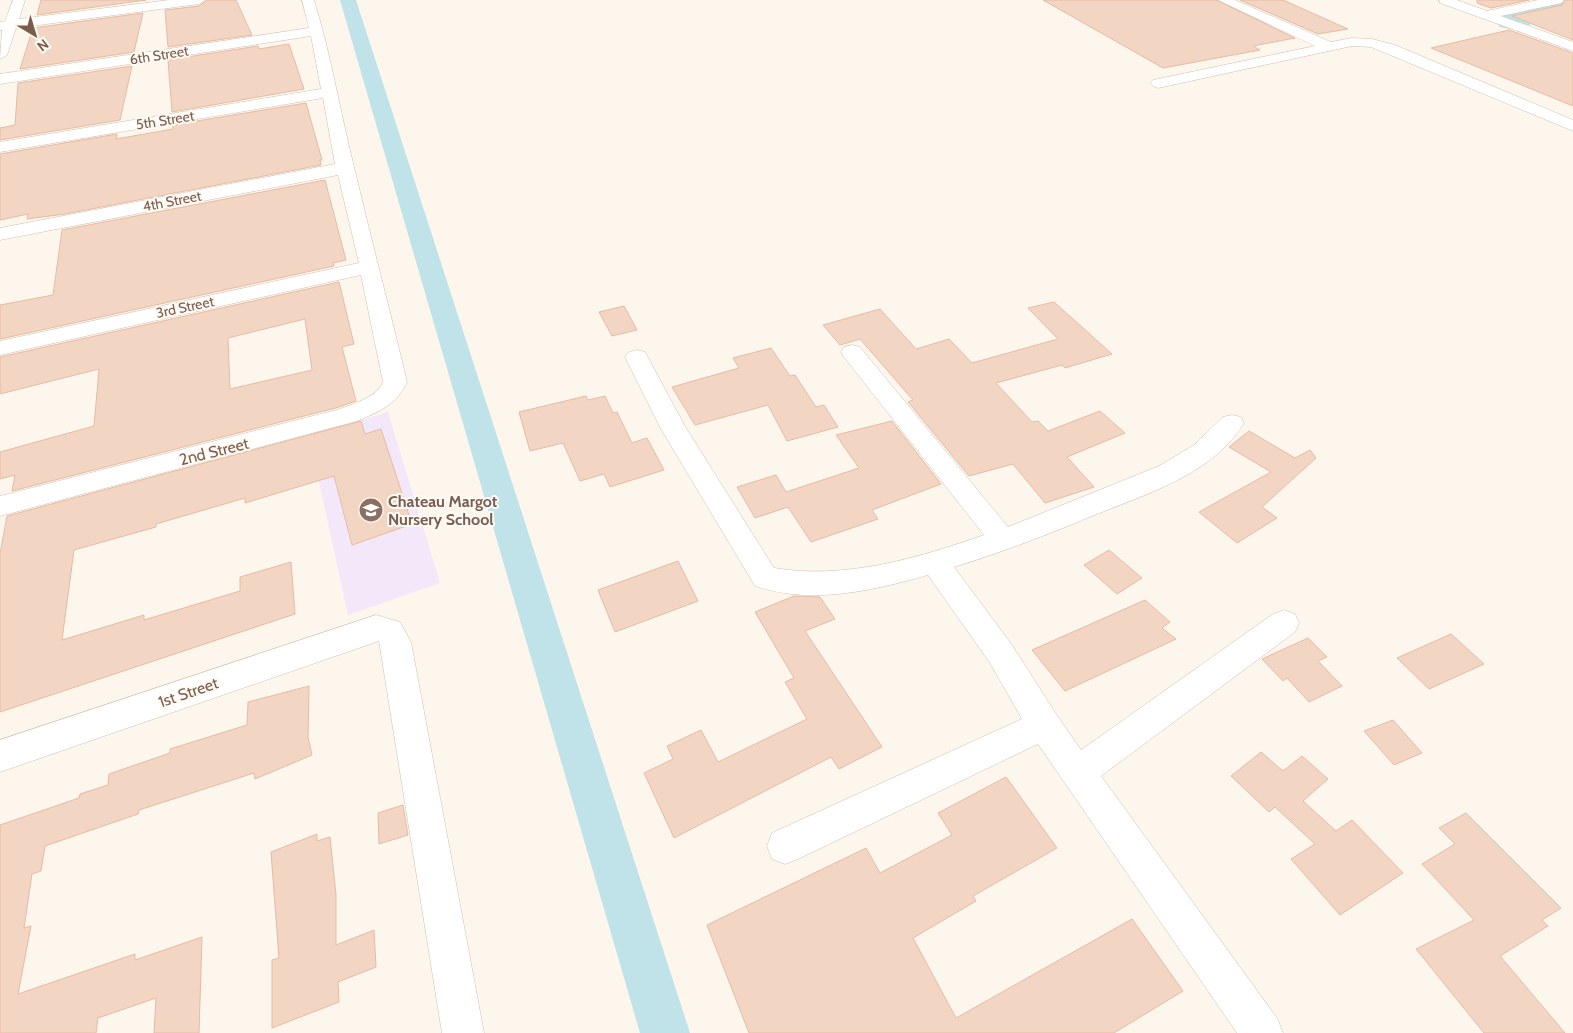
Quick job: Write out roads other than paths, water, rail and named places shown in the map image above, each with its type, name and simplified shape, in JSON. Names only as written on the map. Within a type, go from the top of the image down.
[{"type":"street","points":[[0,55],[5,26],[19,0]]},
{"type":"street","points":[[5,26],[199,0]]},
{"type":"street","points":[[308,0],[318,31],[345,168],[370,267]]},
{"type":"street","points":[[1224,0],[1330,47]]},
{"type":"street","points":[[1445,0],[1573,47]]},
{"type":"street","points":[[1486,15],[1556,0]]},
{"type":"street","name":"6th Street","points":[[0,79],[318,31]]},
{"type":"street","points":[[1158,83],[1352,42],[1372,44],[1390,48],[1573,126]]},
{"type":"street","name":"5th Street","points":[[0,147],[329,92]]},
{"type":"street","name":"4th Street","points":[[0,234],[345,168]]},
{"type":"street","name":"3rd Street","points":[[0,348],[370,267]]},
{"type":"street","name":"2nd Street","points":[[0,506],[348,415],[384,398],[393,390],[395,382],[370,267]]},
{"type":"street","points":[[852,352],[1004,541]]},
{"type":"street","points":[[637,357],[674,429],[765,578],[795,584],[843,582],[935,563],[1004,541],[1174,471],[1223,435],[1232,423]]},
{"type":"street","points":[[935,563],[1001,654],[1044,725],[1262,1033]]},
{"type":"street","points":[[1078,773],[1284,623]]},
{"type":"street","name":"1st Street","points":[[0,756],[376,628],[389,631],[395,642],[463,1033]]},
{"type":"street","points":[[785,846],[1044,725]]},
{"type":"waterway","points":[[348,0],[665,1033]]},
{"type":"waterway","points":[[1510,21],[1573,7]]},
{"type":"place","name":"Chateau Margot Nursery School","points":[[371,510]]}]
